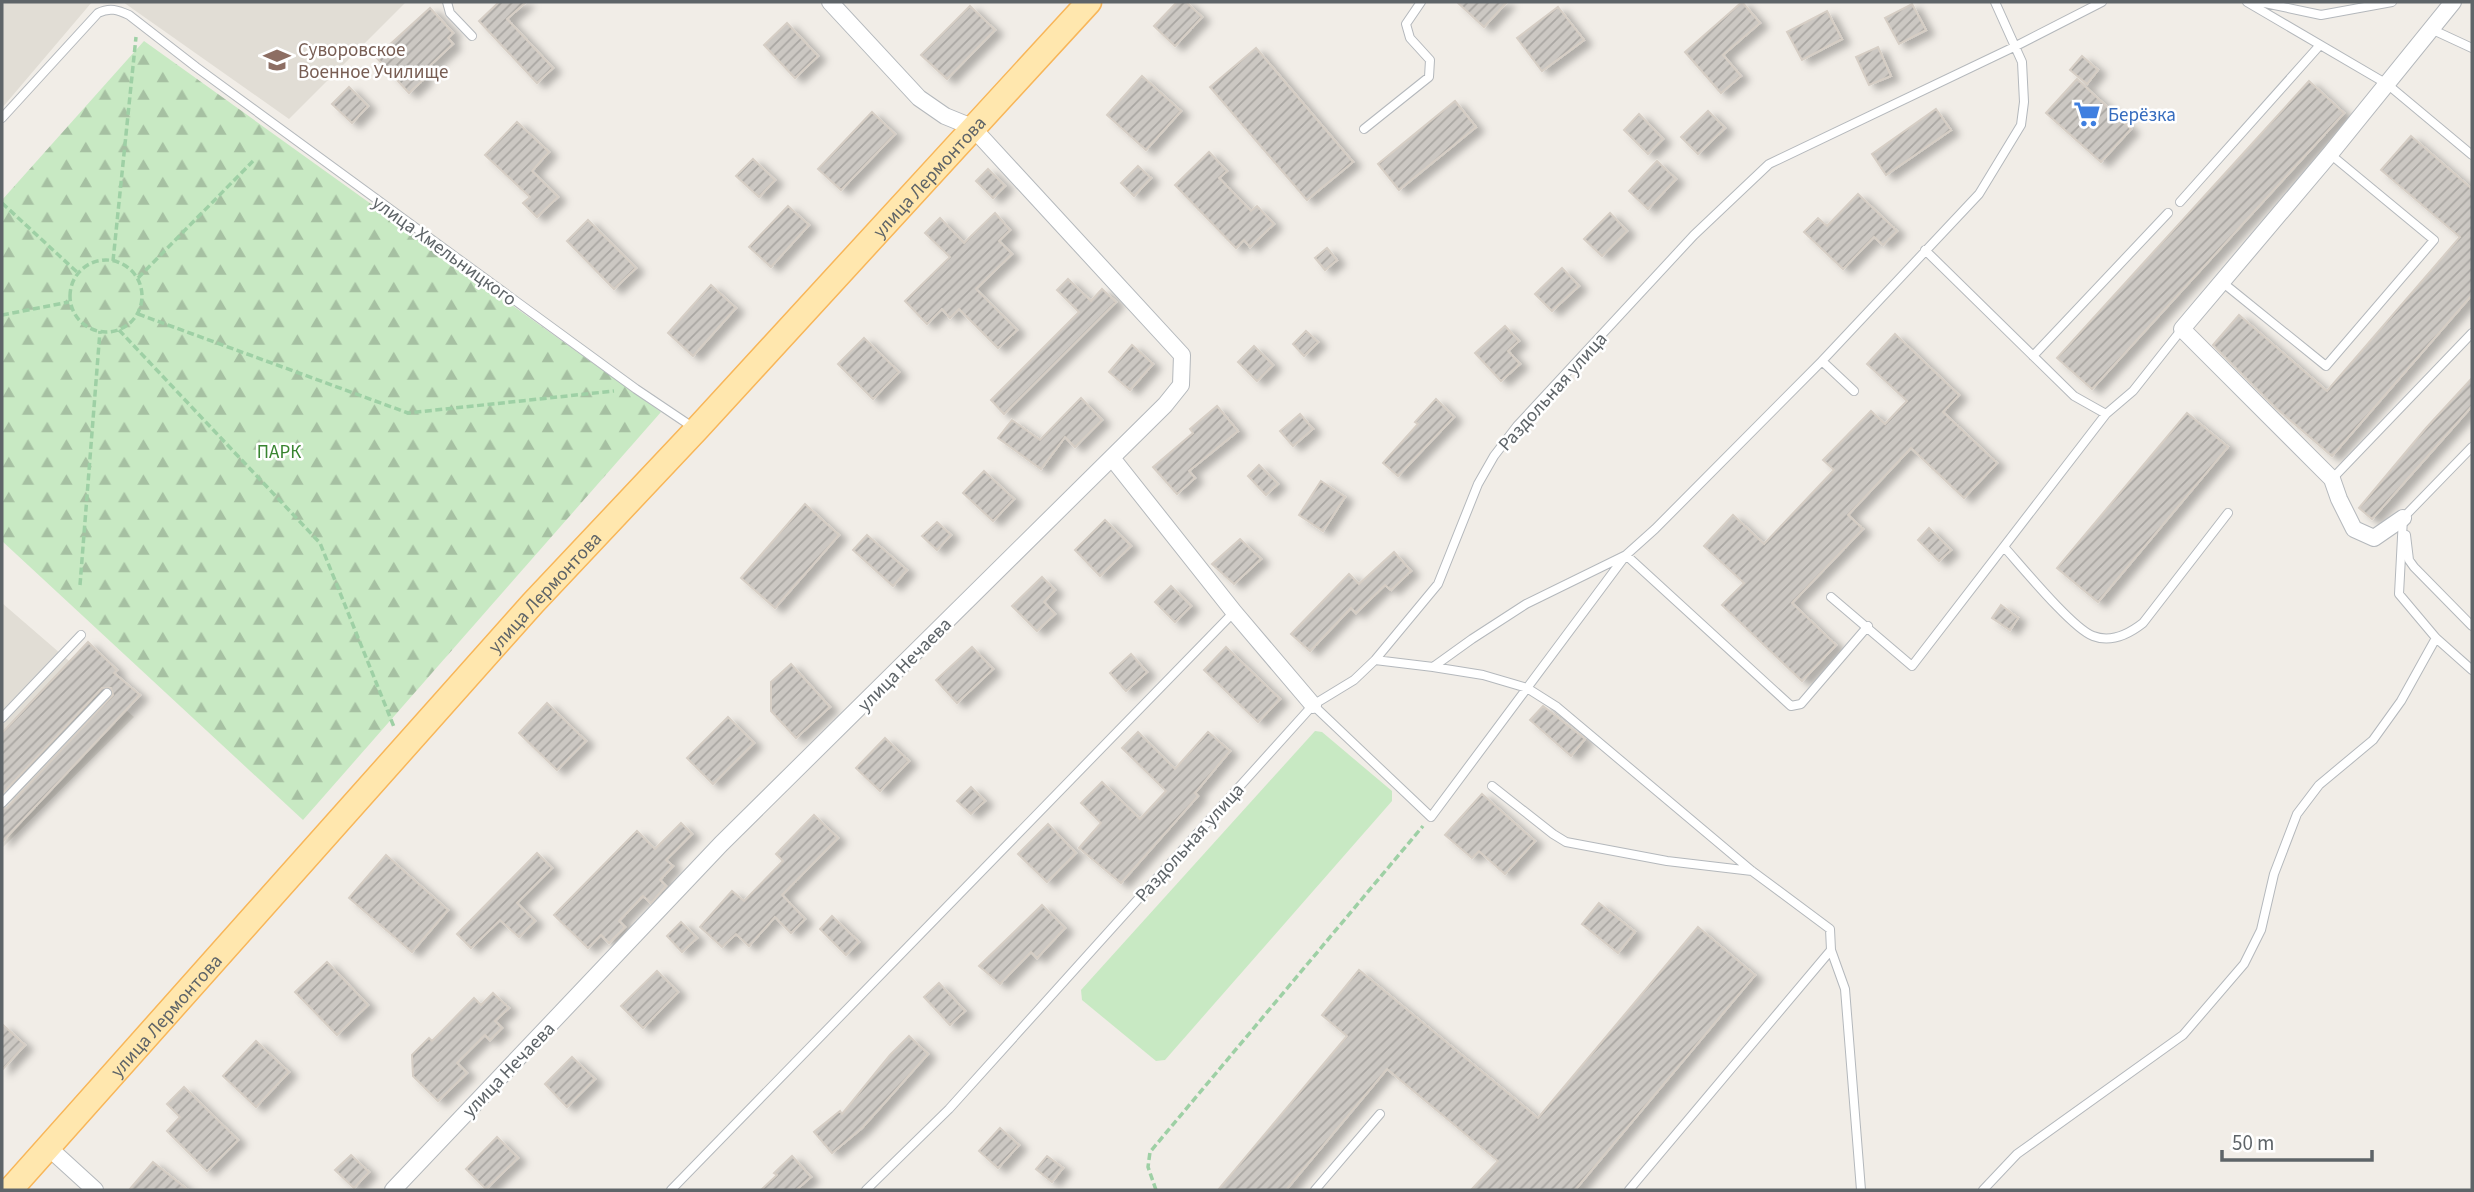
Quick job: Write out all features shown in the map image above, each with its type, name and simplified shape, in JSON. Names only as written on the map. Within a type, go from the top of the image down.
[{"type":"main road","name":"улица Лермонтова","points":[[9,1190],[533,603],[697,429],[1089,2]]},
{"type":"street","points":[[830,2],[919,98],[945,116],[972,127]]},
{"type":"street","points":[[2403,518],[2374,538],[2354,528],[2332,479],[2182,329],[2330,154],[2453,2]]},
{"type":"street","name":"улица Нечаева","points":[[393,1190],[721,844],[1165,405],[1181,384],[1182,355],[972,127]]},
{"type":"street","points":[[1112,458],[1234,612],[1313,705]]},
{"type":"street","points":[[49,1147],[95,1190]]},
{"type":"lane","points":[[447,2],[450,13],[472,36]]},
{"type":"lane","points":[[1364,129],[1429,77],[1430,60],[1410,38],[1406,24],[1422,2]]},
{"type":"lane","points":[[1313,705],[1431,817],[1626,555],[1822,361],[1979,194],[2021,125],[2024,82],[2022,62],[1995,2]]},
{"type":"lane","name":"Раздольная улица","points":[[866,1190],[949,1109],[1313,705],[1354,680],[1375,660],[1438,584],[1478,484],[1494,456],[1517,426],[1684,245],[1733,197],[1769,164],[2102,2]]},
{"type":"lane","points":[[2247,2],[2387,84],[2472,155]]},
{"type":"lane","points":[[2260,2],[2320,15],[2392,2]]},
{"type":"lane","name":"улица Хмельницкого","points":[[2,118],[98,13],[106,9],[117,9],[636,388],[697,429]]},
{"type":"lane","points":[[2431,29],[2472,48]]},
{"type":"lane","points":[[2180,202],[2320,45]]},
{"type":"lane","points":[[2222,282],[2326,366],[2434,240],[2330,154]]},
{"type":"lane","points":[[2033,356],[2168,213]]},
{"type":"lane","points":[[1925,250],[2074,396],[2106,414]]},
{"type":"lane","points":[[1831,597],[1912,666],[2106,414],[2133,391],[2182,329]]},
{"type":"lane","points":[[2332,479],[2472,333]]},
{"type":"lane","points":[[1822,361],[1854,391]]},
{"type":"lane","points":[[2472,447],[2403,518],[2399,594],[2435,638],[2472,670]]},
{"type":"lane","points":[[2004,548],[2078,627],[2093,637],[2128,635],[2143,623],[2228,513]]},
{"type":"lane","points":[[2403,518],[2409,560],[2472,626]]},
{"type":"lane","points":[[1433,667],[1526,604],[1626,555]]},
{"type":"lane","points":[[1626,555],[1791,706],[1801,704],[1868,626]]},
{"type":"lane","points":[[671,1190],[1234,612]]},
{"type":"lane","points":[[2,718],[81,635]]},
{"type":"lane","points":[[1983,1190],[2017,1154],[2183,1035],[2244,964],[2262,930],[2274,874],[2297,814],[2319,785],[2373,740],[2401,701],[2435,638]]},
{"type":"lane","points":[[1375,660],[1483,675],[1527,688],[1558,707],[1752,871],[1830,929],[1831,950],[1845,989],[1861,1190]]},
{"type":"lane","points":[[2,803],[107,693]]},
{"type":"lane","points":[[1492,786],[1566,842],[1667,861],[1752,871]]},
{"type":"lane","points":[[1629,1190],[1831,950]]},
{"type":"lane","points":[[1315,1190],[1380,1114]]},
{"type":"path","points":[[113,261],[138,22]]},
{"type":"path","points":[[138,278],[253,161]]},
{"type":"path","points":[[2,202],[78,273]]},
{"type":"path","points":[[113,261],[125,265],[138,278],[144,296],[138,314],[130,324],[119,330],[100,331],[88,327],[78,319],[69,302],[71,284],[78,273],[93,262],[113,261]]},
{"type":"path","points":[[2,315],[69,302]]},
{"type":"path","points":[[138,314],[408,413],[636,388]]},
{"type":"path","points":[[119,330],[320,543],[402,749]]},
{"type":"path","points":[[80,585],[100,331]]},
{"type":"path","points":[[1156,1190],[1148,1167],[1150,1152],[1431,817]]},
{"type":"shaded area","points":[[2,2],[92,2],[2,108]]},
{"type":"shaded area","name":"Суворовское Военное Училище","points":[[123,2],[406,2],[289,119]]},
{"type":"shaded area","points":[[2,603],[134,717],[2,848]]},
{"type":"green space","name":"ПАРК","points":[[144,41],[661,412],[303,820],[2,541],[2,200]]},
{"type":"green space","points":[[1315,731],[1322,732],[1392,791],[1392,801],[1165,1060],[1156,1061],[1082,1000],[1081,990]]},
{"type":"building","points":[[499,2],[526,2],[507,19],[553,68],[537,83],[479,21]]},
{"type":"building","points":[[1177,2],[1186,2],[1202,17],[1175,46],[1154,26]]},
{"type":"building","points":[[1457,2],[1507,2],[1484,27]]},
{"type":"building","points":[[1742,2],[1760,23],[1723,55],[1741,76],[1721,93],[1685,52]]},
{"type":"building","points":[[1912,4],[1926,30],[1899,44],[1885,18]]},
{"type":"building","points":[[970,6],[995,30],[947,79],[921,55]]},
{"type":"building","points":[[1558,7],[1584,40],[1542,71],[1517,38]]},
{"type":"building","points":[[430,8],[453,33],[448,38],[453,44],[422,73],[424,79],[409,93],[376,57]]},
{"type":"building","points":[[1827,11],[1842,39],[1802,60],[1787,32]]},
{"type":"building","points":[[787,23],[818,56],[795,78],[764,45]]},
{"type":"building","points":[[1878,47],[1891,76],[1869,85],[1856,57]]},
{"type":"building","points":[[1256,48],[1353,162],[1307,200],[1210,87]]},
{"type":"building","points":[[2082,56],[2098,70],[2087,84],[2070,70]]},
{"type":"building","points":[[1142,76],[1181,111],[1146,150],[1107,115]]},
{"type":"building","points":[[2077,79],[2131,129],[2101,162],[2046,113]]},
{"type":"building","points":[[2309,81],[2344,113],[2092,389],[2057,358]]},
{"type":"building","points":[[349,87],[368,106],[352,123],[332,104]]},
{"type":"building","points":[[1455,101],[1476,127],[1399,190],[1378,164]]},
{"type":"building","points":[[1936,109],[1951,130],[1886,175],[1872,154]]},
{"type":"building","points":[[1708,111],[1725,128],[1698,154],[1681,137]]},
{"type":"building","points":[[872,112],[895,134],[841,190],[818,169]]},
{"type":"building","points":[[1639,114],[1663,139],[1648,154],[1624,130]]},
{"type":"building","points":[[517,122],[549,152],[532,171],[558,197],[537,217],[523,203],[530,197],[485,155]]},
{"type":"building","points":[[2411,136],[2472,189],[2472,295],[2332,456],[2276,408],[2213,345],[2239,315],[2327,391],[2460,237],[2381,170]]},
{"type":"building","points":[[1209,152],[1227,171],[1219,178],[1251,211],[1257,206],[1274,224],[1250,247],[1244,240],[1236,248],[1175,185]]},
{"type":"building","points":[[753,159],[775,180],[759,197],[736,176]]},
{"type":"building","points":[[1657,161],[1676,179],[1648,209],[1629,191]]},
{"type":"building","points":[[1138,166],[1151,178],[1134,196],[1121,183]]},
{"type":"building","points":[[988,169],[1005,186],[993,198],[976,181]]},
{"type":"building","points":[[1858,194],[1897,231],[1883,245],[1874,237],[1843,269],[1804,232],[1818,218],[1827,226]]},
{"type":"building","points":[[788,206],[809,225],[771,267],[749,247]]},
{"type":"building","points":[[995,213],[1010,230],[999,241],[1012,254],[976,289],[1017,330],[998,348],[959,309],[950,318],[942,309],[927,324],[905,301],[950,257],[925,233],[940,218],[964,243]]},
{"type":"building","points":[[1610,213],[1627,231],[1602,256],[1584,239]]},
{"type":"building","points":[[588,220],[636,268],[614,289],[567,241]]},
{"type":"building","points":[[1327,248],[1337,260],[1325,270],[1315,258]]},
{"type":"building","points":[[1562,268],[1579,286],[1552,311],[1535,294]]},
{"type":"building","points":[[1068,279],[1091,301],[1102,289],[1116,302],[1004,414],[991,400],[1079,312],[1057,290]]},
{"type":"building","points":[[711,285],[736,308],[693,356],[668,333]]},
{"type":"building","points":[[1505,326],[1519,341],[1508,351],[1520,364],[1501,381],[1475,353]]},
{"type":"building","points":[[1306,331],[1318,342],[1304,356],[1293,344]]},
{"type":"building","points":[[1895,334],[1959,395],[1943,412],[1997,463],[1964,498],[1911,448],[1848,515],[1863,529],[1792,603],[1836,645],[1802,681],[1722,605],[1744,583],[1704,546],[1733,515],[1764,544],[1834,470],[1823,460],[1871,411],[1885,424],[1907,401],[1867,364]]},
{"type":"building","points":[[864,338],[899,372],[873,399],[838,364]]},
{"type":"building","points":[[1132,345],[1153,364],[1130,390],[1109,372]]},
{"type":"building","points":[[1254,346],[1273,365],[1257,381],[1238,362]]},
{"type":"building","points":[[2472,378],[2472,406],[2372,519],[2359,508]]},
{"type":"building","points":[[1081,398],[1102,420],[1075,447],[1065,437],[1041,469],[998,438],[1012,420],[1040,440]]},
{"type":"building","points":[[1436,399],[1454,417],[1398,476],[1383,463]]},
{"type":"building","points":[[1217,406],[1238,431],[1189,471],[1195,478],[1177,494],[1153,467],[1193,433],[1190,429]]},
{"type":"building","points":[[2187,413],[2228,447],[2098,602],[2057,568]]},
{"type":"building","points":[[1300,414],[1313,429],[1293,446],[1280,431]]},
{"type":"building","points":[[1259,465],[1278,484],[1266,495],[1248,476]]},
{"type":"building","points":[[984,471],[1014,499],[993,521],[963,493]]},
{"type":"building","points":[[1321,481],[1345,497],[1323,531],[1299,515]]},
{"type":"building","points":[[805,504],[839,535],[775,608],[741,578]]},
{"type":"building","points":[[1105,520],[1131,546],[1100,576],[1075,550]]},
{"type":"building","points":[[937,522],[951,535],[937,550],[922,536]]},
{"type":"building","points":[[1929,528],[1951,550],[1939,561],[1918,540]]},
{"type":"building","points":[[867,535],[907,570],[893,586],[853,550]]},
{"type":"building","points":[[1240,539],[1261,559],[1234,584],[1212,564]]},
{"type":"building","points":[[1394,552],[1411,571],[1391,590],[1385,585],[1356,613],[1351,608],[1310,651],[1291,634],[1349,574],[1359,584]]},
{"type":"building","points":[[1042,577],[1055,590],[1044,602],[1055,614],[1037,631],[1012,606]]},
{"type":"building","points":[[1171,586],[1191,606],[1175,622],[1155,602]]},
{"type":"building","points":[[2001,605],[2018,618],[2010,630],[1992,618]]},
{"type":"building","points":[[88,642],[117,670],[114,673],[140,695],[2,842],[2,809],[7,808],[113,695],[111,688],[102,688],[2,794],[2,733]]},
{"type":"building","points":[[972,647],[993,669],[957,703],[936,680]]},
{"type":"building","points":[[1226,647],[1280,699],[1258,722],[1204,670]]},
{"type":"building","points":[[1131,654],[1147,672],[1126,691],[1110,673]]},
{"type":"building","points":[[791,664],[830,707],[796,738],[771,711],[771,682]]},
{"type":"building","points":[[547,703],[586,741],[557,770],[519,733]]},
{"type":"building","points":[[1543,706],[1585,739],[1571,756],[1530,720]]},
{"type":"building","points":[[728,717],[754,743],[713,784],[687,758]]},
{"type":"building","points":[[1138,732],[1175,769],[1208,732],[1230,751],[1195,793],[1198,796],[1121,883],[1079,848],[1101,823],[1081,803],[1102,782],[1140,819],[1166,791],[1122,748]]},
{"type":"building","points":[[885,738],[909,761],[880,791],[856,768]]},
{"type":"building","points":[[971,787],[985,801],[971,814],[957,801]]},
{"type":"building","points":[[1482,794],[1535,841],[1505,874],[1479,851],[1472,858],[1445,835]]},
{"type":"building","points":[[814,815],[838,838],[782,895],[805,919],[791,933],[775,917],[749,946],[736,934],[722,947],[700,927],[732,891],[744,901],[783,861],[776,854]]},
{"type":"building","points":[[681,823],[692,834],[666,860],[673,866],[660,880],[666,886],[651,903],[643,896],[619,921],[625,927],[609,943],[601,935],[588,948],[554,915],[637,831],[655,849]]},
{"type":"building","points":[[1048,824],[1076,853],[1047,882],[1018,854]]},
{"type":"building","points":[[537,853],[552,868],[517,903],[535,921],[519,937],[500,920],[471,948],[457,934]]},
{"type":"building","points":[[386,855],[448,910],[412,952],[349,898]]},
{"type":"building","points":[[1599,903],[1635,932],[1618,953],[1582,924]]},
{"type":"building","points":[[1042,905],[1065,928],[1037,958],[1031,952],[1000,984],[979,966]]},
{"type":"building","points":[[832,916],[859,942],[846,955],[820,929]]},
{"type":"building","points":[[681,922],[697,938],[682,952],[667,936]]},
{"type":"building","points":[[1698,927],[1755,975],[1575,1190],[1471,1190],[1498,1161],[1387,1069],[1286,1190],[1218,1190],[1347,1036],[1322,1015],[1359,970],[1538,1118]]},
{"type":"building","points":[[327,962],[368,1005],[337,1035],[295,992]]},
{"type":"building","points":[[657,971],[678,992],[643,1028],[621,1006]]},
{"type":"building","points":[[939,983],[965,1011],[950,1025],[924,997]]},
{"type":"building","points":[[493,993],[509,1008],[495,1021],[502,1028],[490,1040],[485,1035],[457,1063],[467,1073],[438,1101],[413,1076],[412,1055],[429,1038],[432,1041],[474,998],[481,1005]]},
{"type":"building","points":[[2,1024],[25,1045],[2,1070]]},
{"type":"building","points":[[909,1036],[928,1054],[862,1128],[832,1153],[814,1132],[840,1111],[842,1114]]},
{"type":"building","points":[[256,1041],[289,1072],[256,1107],[223,1076]]},
{"type":"building","points":[[572,1057],[595,1079],[567,1107],[545,1084]]},
{"type":"building","points":[[184,1087],[238,1140],[207,1171],[167,1131],[180,1117],[167,1104]]},
{"type":"building","points":[[1000,1128],[1019,1145],[998,1168],[979,1151]]},
{"type":"building","points":[[497,1137],[518,1158],[486,1189],[466,1169]]},
{"type":"building","points":[[351,1155],[369,1172],[354,1188],[335,1170]]},
{"type":"building","points":[[792,1156],[811,1177],[796,1190],[761,1190],[777,1175],[774,1173]]},
{"type":"building","points":[[1047,1156],[1063,1168],[1052,1182],[1036,1169]]},
{"type":"building","points":[[153,1162],[188,1190],[129,1190]]},
{"type":"place","name":"Суворовское Военное Училище","points":[[277,60]]},
{"type":"place","name":"Берёзка","points":[[2087,114]]}]
